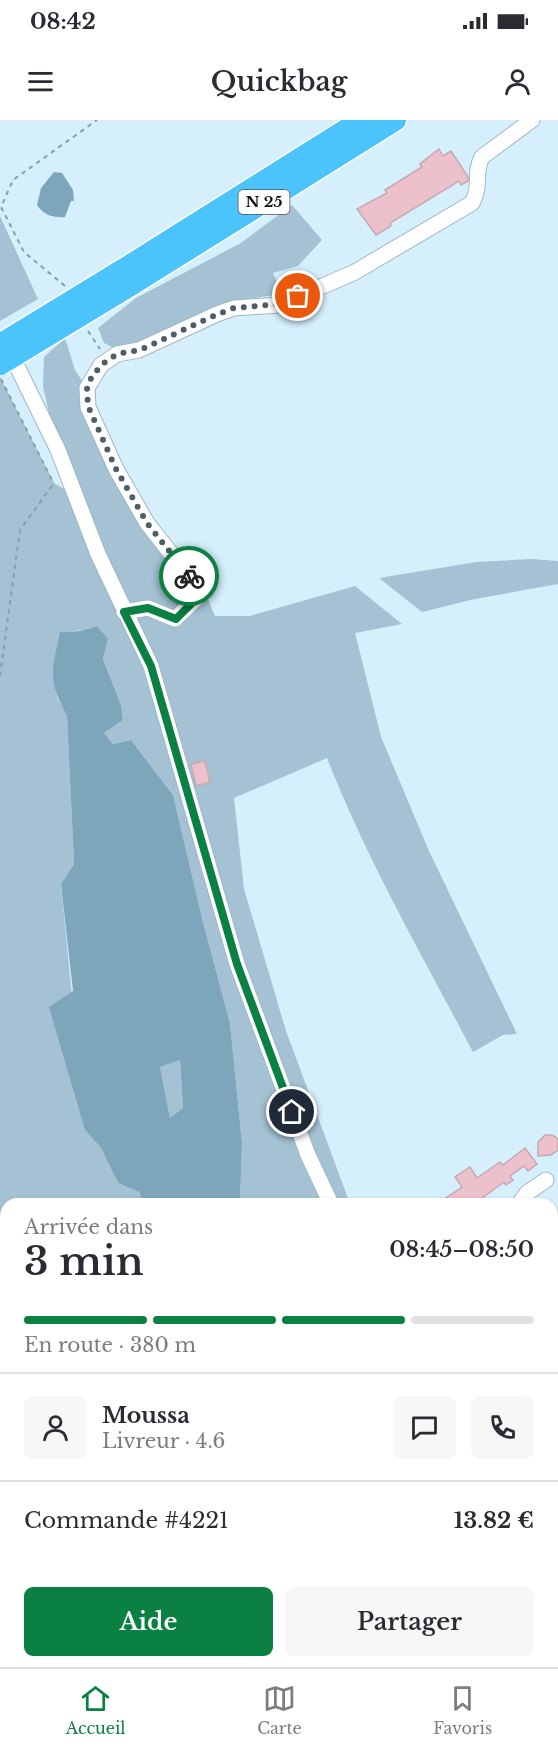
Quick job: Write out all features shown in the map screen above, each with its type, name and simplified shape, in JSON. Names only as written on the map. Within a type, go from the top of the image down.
[{"type":"highway","name":"N 25","points":[[0,364],[362,120]]},
{"type":"highway","name":"N 25","points":[[0,345],[128,277],[395,120]]},
{"type":"street","points":[[124,612],[148,608],[176,619],[197,598],[191,579],[147,523],[116,469],[88,406],[87,388],[101,365],[117,354],[140,350],[234,308],[279,304],[362,268],[472,203],[479,191],[477,166],[482,158],[532,120]]},
{"type":"street","points":[[0,335],[53,441],[61,482],[151,666],[237,964],[315,1169],[328,1198]]},
{"type":"street","points":[[523,1198],[526,1193],[546,1180]]},
{"type":"path","points":[[67,288],[24,252],[1,207],[13,180],[97,120]]},
{"type":"path","points":[[85,326],[107,361]]},
{"type":"path","points":[[0,377],[61,482],[20,530],[0,676]]},
{"type":"shaded area","points":[[54,172],[62,173],[73,190],[74,201],[71,201],[65,217],[49,215],[37,205],[41,188]]},
{"type":"shaded area","points":[[292,205],[322,240],[298,266],[273,273],[282,294],[233,301],[118,350],[104,343],[98,328],[136,298],[241,243]]},
{"type":"shaded area","points":[[0,216],[38,299],[0,321]]},
{"type":"shaded area","points":[[65,338],[75,370],[87,388],[116,469],[191,578],[198,576],[215,616],[250,616],[355,586],[402,624],[355,633],[381,737],[429,851],[517,1034],[503,1035],[473,1052],[377,870],[327,758],[234,798],[244,889],[286,1031],[348,1198],[240,1198],[242,1143],[230,1023],[173,795],[131,740],[113,744],[104,733],[123,720],[121,705],[103,659],[108,639],[89,631],[80,630],[69,633],[57,697],[67,716],[74,864],[61,884],[85,1130],[101,1148],[118,1183],[139,1192],[142,1198],[0,1198],[0,377],[54,483],[66,490],[43,386],[44,357]]},
{"type":"shaded area","points":[[531,559],[558,561],[558,584],[470,600],[422,612],[379,578],[476,562]]},
{"type":"shaded area","points":[[97,626],[108,639],[103,659],[121,705],[123,720],[104,733],[113,744],[131,740],[173,795],[230,1023],[242,1143],[240,1198],[142,1198],[139,1192],[118,1183],[101,1148],[85,1130],[49,1007],[73,991],[61,884],[74,864],[67,716],[56,692],[53,666],[60,632],[79,631]],"holes":[[[180,1060],[183,1108],[170,1118],[160,1067]]]},
{"type":"shaded area","points":[[180,1060],[183,1108],[170,1119],[160,1067]]},
{"type":"building","points":[[439,149],[443,156],[451,151],[468,177],[468,181],[461,185],[459,181],[390,223],[391,226],[376,235],[357,209],[387,193],[385,190],[422,167],[420,164]]},
{"type":"building","points":[[205,761],[210,782],[196,786],[191,764]]},
{"type":"building","points":[[545,1135],[552,1135],[558,1139],[558,1150],[551,1155],[538,1156],[538,1142]]},
{"type":"building","points":[[525,1148],[537,1164],[528,1171],[524,1166],[510,1176],[513,1180],[506,1185],[504,1182],[482,1198],[446,1198],[462,1187],[455,1177],[470,1167],[477,1178],[500,1162],[503,1165]]},
{"type":"way so far","points":[[189,576],[147,523],[116,469],[88,406],[87,388],[90,380],[101,365],[117,354],[140,350],[184,327],[234,308],[279,304],[298,296]]},
{"type":"route","points":[[189,576],[197,598],[176,619],[148,608],[124,612],[151,666],[237,964],[292,1112]]}]
